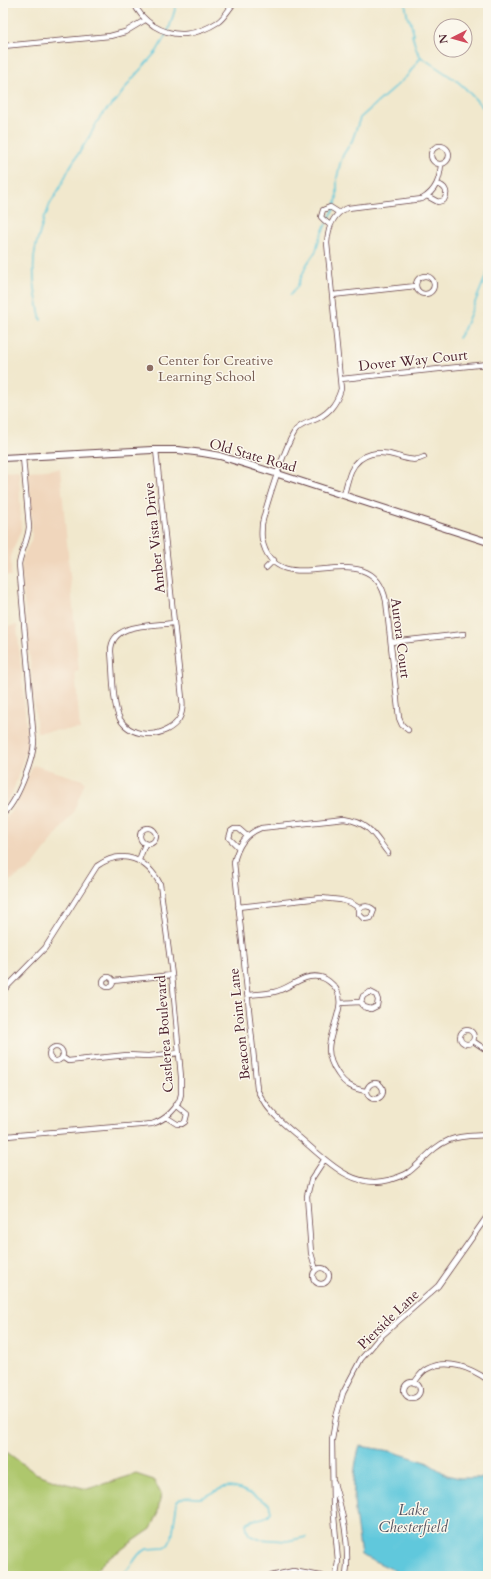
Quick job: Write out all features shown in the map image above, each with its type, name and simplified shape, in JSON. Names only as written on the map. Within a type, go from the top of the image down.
[{"type":"street","points":[[134,3],[145,20],[162,30],[173,34],[198,32],[220,21],[234,3]]},
{"type":"street","points":[[3,46],[110,36],[125,32],[145,20]]},
{"type":"street","points":[[266,568],[274,560],[266,549],[262,532],[264,520],[278,474],[292,437],[300,426],[320,418],[330,410],[339,398],[341,390],[327,243],[327,234],[330,225],[338,212],[354,207],[416,201],[427,196],[437,184],[441,164]]},
{"type":"street","points":[[427,196],[438,202],[444,200],[446,194],[445,189],[442,185],[437,184]]},
{"type":"street","points":[[330,225],[322,217],[323,210],[330,208],[338,212]]},
{"type":"street","points":[[332,295],[416,286]]},
{"type":"street","name":"Dover Way Court","points":[[341,379],[488,364]]},
{"type":"street","name":"Old State Road","points":[[3,458],[156,450],[178,450],[203,453],[220,456],[278,474],[488,542]]},
{"type":"street","name":"Amber Vista Drive","points":[[156,450],[182,698],[182,706],[180,716],[174,724],[164,731],[144,734],[135,732],[124,724],[117,710],[111,652],[112,643],[117,634],[127,629],[174,623]]},
{"type":"street","points":[[344,495],[352,469],[365,456],[381,452],[413,460],[424,457]]},
{"type":"street","points":[[3,814],[9,810],[14,802],[31,759],[34,742],[18,564],[29,528],[23,457]]},
{"type":"street","name":"Aurora Court","points":[[274,560],[283,567],[297,571],[352,567],[368,572],[378,582],[385,596],[399,718],[402,725],[408,730]]},
{"type":"street","points":[[391,642],[464,634]]},
{"type":"street","name":"Beacon Point Lane","points":[[388,853],[366,826],[358,822],[345,819],[261,828],[247,836],[238,847],[234,862],[256,1083],[259,1094],[268,1110],[324,1160],[349,1177],[365,1182],[384,1181],[408,1172],[437,1146],[450,1139],[488,1135]]},
{"type":"street","points":[[238,847],[229,838],[231,831],[234,829],[239,829],[247,836]]},
{"type":"street","points":[[3,991],[45,948],[97,866],[111,858],[121,857],[139,860],[145,844]]},
{"type":"street","name":"Castlerea Boulevard","points":[[3,1134],[7,1136],[145,1125],[157,1122],[166,1117],[176,1105],[181,1094],[181,1077],[172,975],[160,884],[153,871],[139,860]]},
{"type":"street","points":[[238,907],[330,898],[351,903],[359,908]]},
{"type":"street","points":[[113,981],[172,975]]},
{"type":"street","points":[[247,995],[275,992],[288,988],[306,977],[320,977],[329,981],[334,986],[340,1003],[330,1042],[332,1066],[348,1085],[366,1091]]},
{"type":"street","points":[[340,1003],[361,1002]]},
{"type":"street","points":[[473,1041],[488,1051]]},
{"type":"street","points":[[62,1057],[68,1061],[126,1055],[148,1056],[179,1053]]},
{"type":"street","points":[[166,1117],[177,1124],[182,1124],[185,1122],[186,1114],[176,1105]]},
{"type":"street","points":[[316,1270],[311,1254],[307,1196],[311,1180],[324,1160]]},
{"type":"street","name":"Pierside Lane","points":[[336,1576],[338,1561],[333,1505],[332,1440],[336,1417],[343,1393],[361,1359],[379,1338],[438,1286],[488,1215]]},
{"type":"street","points":[[414,1383],[426,1369],[450,1365],[467,1368],[488,1380]]},
{"type":"street","name":"Pierside Lane","points":[[332,1476],[340,1502],[346,1535],[348,1555],[346,1576]]},
{"type":"street","points":[[271,1576],[293,1571],[321,1576]]},
{"type":"shaded area","points":[[60,469],[79,671],[75,672],[80,729],[37,732],[21,569],[23,556],[31,541],[32,532],[29,471]]},
{"type":"shaded area","points":[[19,470],[21,530],[11,555],[11,576],[3,576],[3,471]]},
{"type":"shaded area","points":[[17,625],[28,744],[12,794],[3,809],[3,627]]},
{"type":"shaded area","points":[[33,765],[83,780],[85,782],[73,813],[32,867],[3,885],[3,818],[10,813],[17,802]]},
{"type":"green space","points":[[3,1451],[35,1473],[63,1483],[87,1489],[136,1474],[154,1480],[161,1494],[157,1516],[151,1529],[106,1560],[90,1576],[3,1576]]},
{"type":"water","name":"Lake Chesterfield","points":[[360,1446],[390,1451],[426,1462],[447,1475],[459,1478],[488,1478],[488,1576],[397,1576],[394,1570],[361,1555],[354,1501],[354,1473]]},
{"type":"waterway","points":[[41,320],[34,277],[34,259],[44,217],[70,167],[101,115],[116,101],[132,79],[157,51],[169,29],[177,3]]},
{"type":"waterway","points":[[405,3],[408,19],[410,20],[414,35],[412,35],[417,51],[421,57],[457,81],[488,113]]},
{"type":"waterway","points":[[328,221],[335,207],[337,198],[337,178],[340,164],[343,155],[352,141],[360,118],[407,76],[421,57]]},
{"type":"waterway","points":[[290,295],[297,287],[307,264],[316,251],[319,239],[326,224]]},
{"type":"waterway","points":[[458,338],[464,329],[488,271]]},
{"type":"waterway","points":[[120,1576],[128,1569],[139,1554],[147,1549],[164,1548],[168,1545],[172,1538],[177,1502],[180,1499],[185,1497],[200,1498],[226,1487],[232,1487],[245,1491],[269,1504],[271,1512],[266,1517],[252,1520],[246,1524],[248,1533],[251,1536],[259,1539],[287,1541],[306,1537]]},
{"type":"place","name":"Center for Creative Learning School","points":[[150,368]]}]
